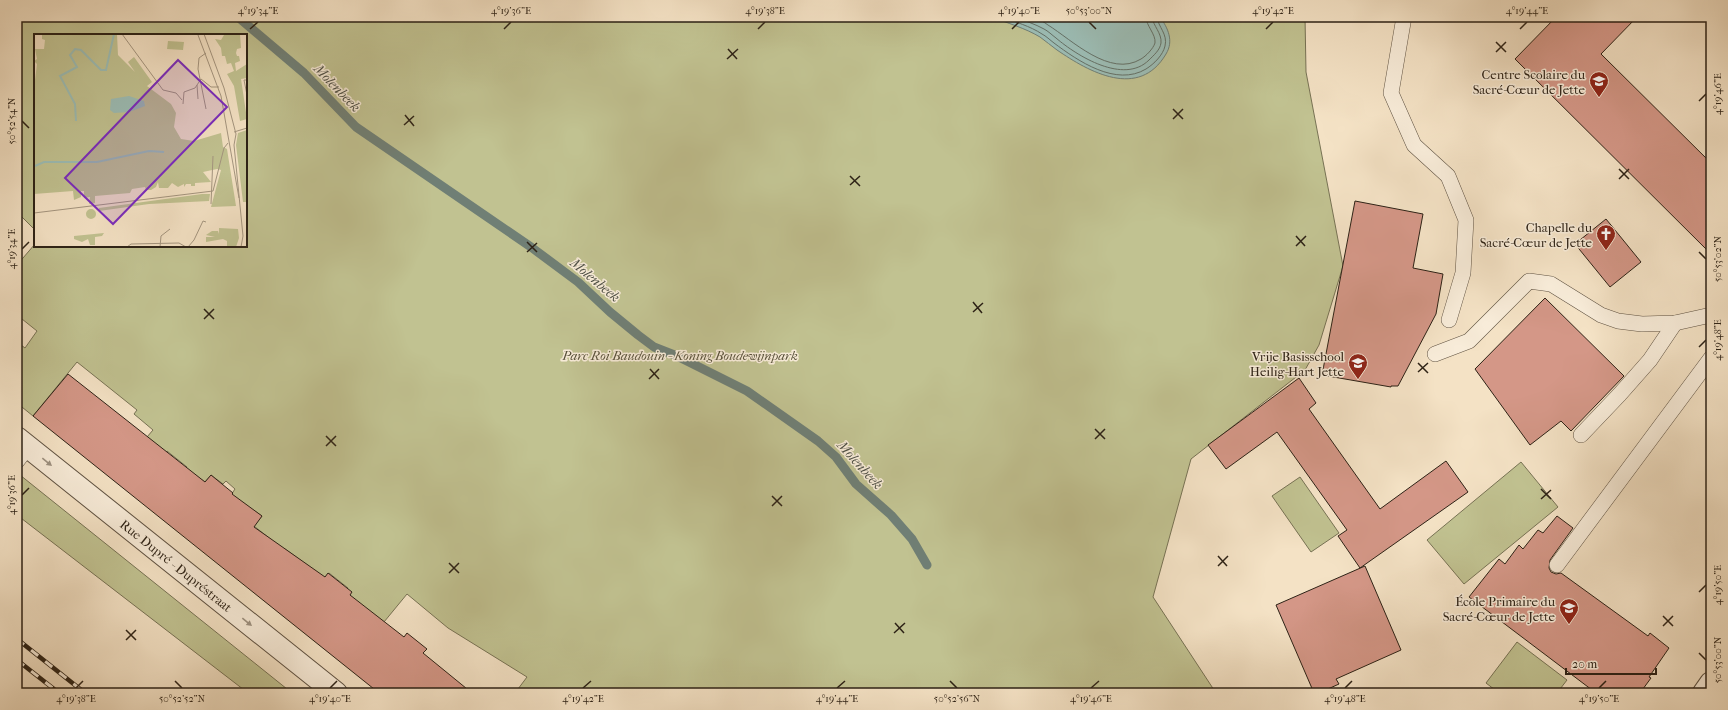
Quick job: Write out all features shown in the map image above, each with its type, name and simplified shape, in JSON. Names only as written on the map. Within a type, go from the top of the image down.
[{"type":"street","name":"Rue Dupré - Dupréstraat","points":[[21,449],[336,693]]},
{"type":"street","points":[[1704,693],[1711,683]]},
{"type":"lane","points":[[1404,17],[1390,93],[1414,145],[1448,176],[1466,220],[1463,273],[1448,320]]},
{"type":"lane","points":[[1435,354],[1469,341],[1529,281],[1551,284],[1601,314],[1618,321],[1642,324],[1675,323],[1711,315]]},
{"type":"lane","points":[[1581,435],[1650,360],[1675,323]]},
{"type":"lane","points":[[1556,565],[1711,358]]},
{"type":"green space","name":"Parc Roi Baudouin - Koning Boudewijnpark","points":[[17,17],[1305,17],[1306,72],[1343,266],[1319,345],[1305,370],[1191,459],[1153,597],[1216,693],[515,693],[527,677],[448,628],[407,594],[384,622],[344,593],[348,588],[329,573],[325,578],[285,549],[284,550],[254,526],[262,516],[231,495],[235,489],[226,481],[223,484],[211,475],[205,482],[185,468],[187,467],[167,451],[164,455],[147,437],[153,430],[134,414],[137,410],[77,362],[33,416],[17,403],[17,342],[25,348],[37,331],[17,315],[17,265],[34,245],[34,247],[247,247],[247,34],[34,34],[34,229],[18,213],[17,214]]},
{"type":"green space","points":[[1521,462],[1558,507],[1464,584],[1427,540]]},
{"type":"green space","points":[[20,475],[292,693],[248,693],[17,515],[17,478]]},
{"type":"green space","points":[[1300,477],[1339,533],[1311,552],[1272,496]]},
{"type":"green space","points":[[1517,642],[1567,680],[1557,693],[1499,693],[1486,683]]},
{"type":"water","points":[[992,17],[1160,17],[1168,30],[1170,44],[1166,54],[1155,68],[1142,76],[1128,79],[1113,78],[1084,66],[1034,34]]},
{"type":"building","name":"Centre Scolaire du Sacré-Cœur de Jette","points":[[1556,17],[1637,17],[1601,54],[1711,163],[1711,254],[1515,59]]},
{"type":"building","points":[[1355,201],[1423,214],[1413,268],[1443,274],[1436,314],[1398,386],[1391,387],[1322,375]]},
{"type":"building","name":"Chapelle du Sacré-Cœur de Jette","points":[[1606,219],[1641,262],[1610,287],[1575,244]]},
{"type":"building","points":[[1545,298],[1624,376],[1571,431],[1561,421],[1530,445],[1475,369]]},
{"type":"building","points":[[68,374],[205,482],[211,475],[233,493],[232,494],[262,516],[254,527],[325,577],[328,573],[352,592],[350,595],[404,637],[407,633],[427,649],[423,653],[472,693],[379,693],[33,416]]},
{"type":"building","points":[[1299,378],[1316,403],[1309,409],[1380,509],[1446,461],[1468,492],[1360,568],[1338,536],[1347,530],[1277,432],[1226,469],[1208,445]]},
{"type":"building","name":"École Primaire du Sacré-Cœur de Jette","points":[[1557,516],[1573,528],[1550,560],[1549,568],[1551,572],[1556,574],[1561,573],[1648,636],[1650,633],[1669,648],[1640,693],[1596,693],[1469,597],[1499,559],[1505,564],[1519,545],[1523,549],[1538,530],[1543,533]]},
{"type":"building","points":[[1365,566],[1401,650],[1336,679],[1339,684],[1319,693],[1314,693],[1276,605]]},
{"type":"waterway","name":"Molenbeek","points":[[238,17],[304,73],[356,127],[531,247],[578,282],[610,312],[654,347],[677,356],[747,391],[818,441],[836,457],[856,484],[891,515],[912,539],[927,565]]},
{"type":"railway","points":[[17,639],[85,693]]},
{"type":"railway","points":[[17,660],[59,693]]},
{"type":"place","name":"Centre Scolaire du Sacré-Cœur de Jette","points":[[1599,98]]},
{"type":"place","name":"Chapelle du Sacré-Cœur de Jette","points":[[1606,251]]},
{"type":"place","name":"Vrije Basisschool Heilig-Hart Jette","points":[[1358,380]]},
{"type":"place","name":"École Primaire du Sacré-Cœur de Jette","points":[[1569,625]]}]
